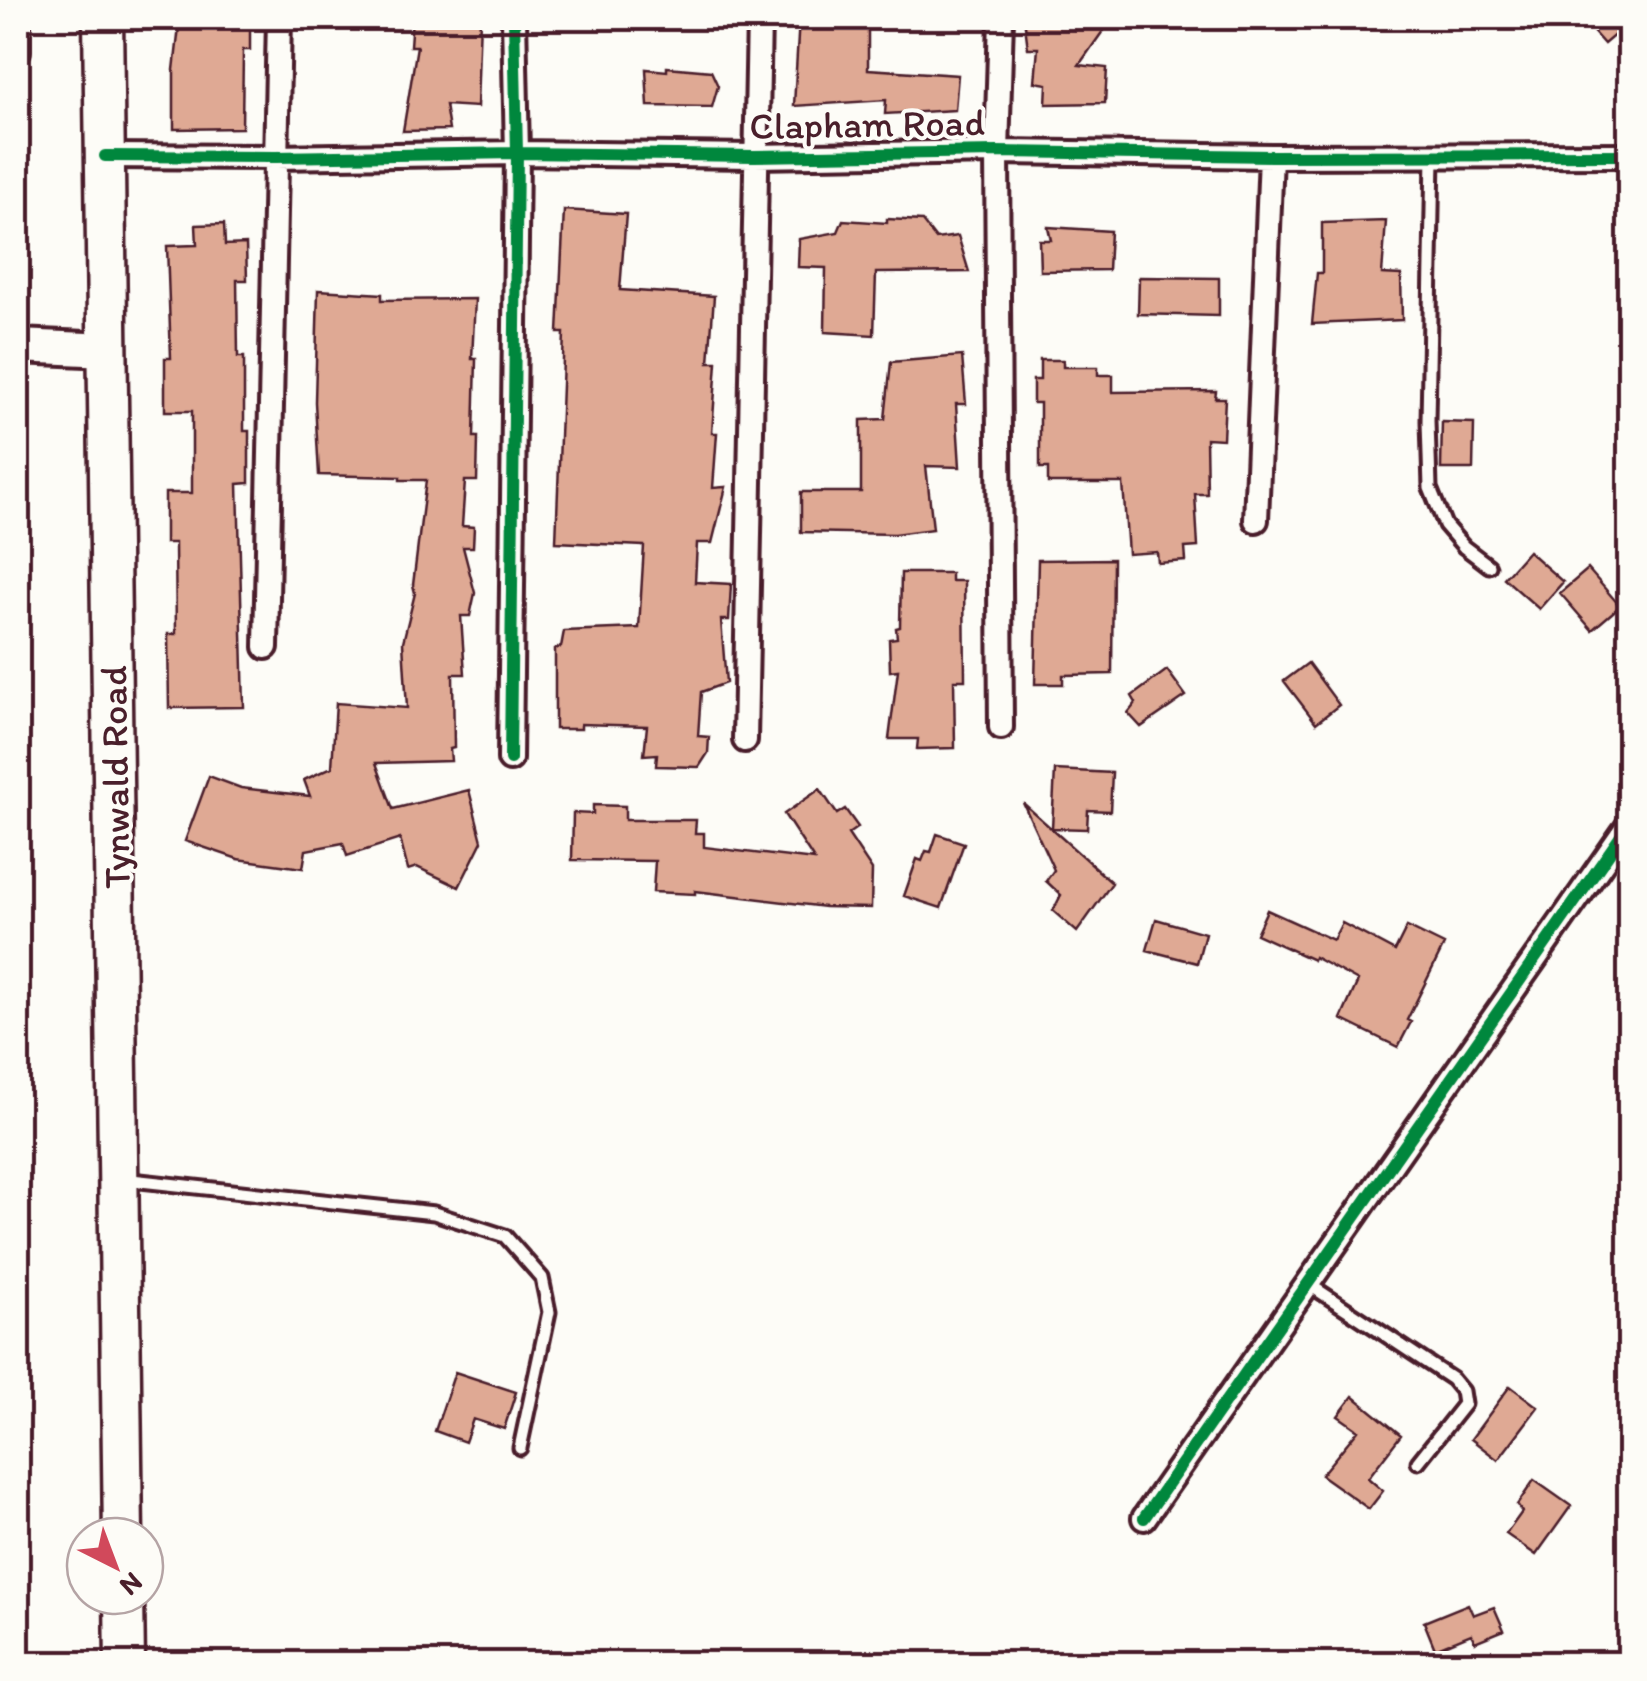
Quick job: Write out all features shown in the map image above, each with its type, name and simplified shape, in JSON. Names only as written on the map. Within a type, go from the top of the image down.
[{"type":"main road","name":"Tynwald Road","points":[[103,18],[123,1516]]},
{"type":"main road","points":[[124,1616],[125,1664]]},
{"type":"street","points":[[18,18],[18,51]]},
{"type":"street","points":[[266,647],[279,18]]},
{"type":"street","points":[[510,759],[517,153],[514,18]]},
{"type":"street","points":[[745,740],[759,18]]},
{"type":"street","points":[[1000,727],[997,152],[1001,18]]},
{"type":"street","name":"Clapham Road","points":[[104,156],[997,152],[1630,155]]},
{"type":"street","points":[[1256,520],[1271,156]]},
{"type":"street","points":[[18,346],[109,350]]},
{"type":"street","points":[[1144,1518],[1310,1286],[1630,823]]},
{"type":"lane","points":[[1433,156],[1430,488],[1444,525],[1464,547],[1490,566]]},
{"type":"lane","points":[[118,1178],[434,1213],[505,1236],[542,1278],[549,1312],[520,1448]]},
{"type":"lane","points":[[1310,1286],[1452,1380],[1462,1391],[1464,1404],[1418,1462]]},
{"type":"building","points":[[180,18],[250,18],[250,50],[243,50],[242,128],[174,129],[174,70]]},
{"type":"building","points":[[412,18],[480,18],[477,107],[445,105],[449,130],[403,131],[417,46],[410,46]]},
{"type":"building","points":[[799,18],[868,18],[868,69],[958,75],[955,110],[885,114],[886,100],[794,106]]},
{"type":"building","points":[[1024,18],[1104,18],[1103,31],[1079,65],[1107,68],[1105,103],[1046,104],[1047,84],[1035,82],[1038,48],[1028,48]]},
{"type":"building","points":[[1581,18],[1630,18],[1630,22],[1604,44]]},
{"type":"building","points":[[667,67],[711,71],[718,86],[712,107],[648,106],[646,69],[667,71]]},
{"type":"building","points":[[564,210],[626,214],[620,290],[714,296],[709,362],[717,362],[713,488],[726,487],[712,543],[697,543],[695,582],[731,584],[729,620],[721,620],[726,683],[701,692],[698,736],[709,737],[708,753],[699,767],[656,766],[657,754],[644,755],[647,726],[581,724],[581,729],[555,729],[555,649],[561,647],[564,631],[639,628],[644,546],[556,542],[564,333],[558,333]]},
{"type":"building","points":[[887,219],[922,221],[936,239],[958,236],[969,272],[876,273],[874,335],[825,332],[826,268],[798,267],[799,239],[838,232],[843,220],[887,223]]},
{"type":"building","points":[[1386,221],[1382,274],[1401,275],[1402,320],[1312,324],[1317,273],[1322,273],[1322,223]]},
{"type":"building","points":[[224,224],[225,245],[246,244],[247,280],[237,280],[238,357],[244,357],[244,431],[249,431],[249,483],[238,484],[244,707],[169,708],[168,634],[176,634],[175,543],[165,543],[165,493],[192,493],[192,411],[165,411],[165,358],[171,358],[167,246],[197,245],[196,225]]},
{"type":"building","points":[[1048,227],[1110,231],[1108,270],[1040,271],[1039,240],[1051,240]]},
{"type":"building","points":[[1139,277],[1219,278],[1219,316],[1138,314]]},
{"type":"building","points":[[318,290],[382,294],[382,300],[475,299],[472,359],[476,359],[477,481],[465,481],[462,526],[474,527],[473,547],[463,547],[475,593],[470,616],[461,616],[465,674],[453,674],[454,748],[450,749],[451,761],[376,763],[393,809],[469,790],[482,841],[459,887],[417,867],[408,870],[400,839],[347,856],[343,843],[306,850],[303,868],[238,859],[185,841],[209,776],[241,788],[310,796],[304,780],[332,767],[336,703],[407,708],[403,642],[415,593],[426,480],[319,475],[315,402]]},
{"type":"building","points":[[962,356],[966,404],[956,404],[960,467],[926,466],[933,529],[894,534],[801,532],[801,492],[861,492],[861,420],[885,419],[891,362]]},
{"type":"building","points":[[1040,360],[1063,360],[1063,367],[1098,367],[1098,375],[1113,375],[1113,392],[1216,391],[1215,398],[1225,398],[1223,439],[1206,438],[1207,494],[1195,494],[1198,547],[1185,548],[1186,561],[1158,563],[1157,552],[1128,554],[1123,483],[1048,483],[1048,468],[1040,468],[1040,403],[1033,403],[1033,380],[1040,380]]},
{"type":"building","points":[[1442,422],[1474,423],[1473,469],[1441,469]]},
{"type":"building","points":[[1528,551],[1563,582],[1539,609],[1504,578]]},
{"type":"building","points":[[1113,559],[1112,674],[1063,675],[1063,684],[1035,684],[1038,560]]},
{"type":"building","points":[[1588,569],[1620,606],[1592,630],[1560,593]]},
{"type":"building","points":[[901,573],[951,573],[951,581],[964,581],[965,680],[954,680],[955,748],[917,749],[918,739],[889,739],[898,670],[890,671],[889,639],[897,638],[896,628],[900,627]]},
{"type":"building","points":[[1308,663],[1339,705],[1316,723],[1284,681]]},
{"type":"building","points":[[1167,670],[1186,696],[1141,727],[1128,713],[1136,703],[1132,696]]},
{"type":"building","points":[[1055,770],[1112,773],[1110,811],[1088,810],[1087,829],[1052,828]]},
{"type":"building","points":[[820,789],[837,814],[845,809],[858,827],[848,834],[872,870],[871,908],[825,907],[695,891],[653,892],[655,861],[572,860],[573,813],[593,814],[593,805],[625,806],[625,820],[696,820],[695,833],[704,833],[704,847],[814,860],[784,814]]},
{"type":"building","points":[[1023,803],[1112,883],[1077,932],[1053,911],[1061,895],[1046,881],[1054,870]]},
{"type":"building","points":[[937,834],[964,843],[941,908],[904,896],[917,859],[922,861],[926,851],[931,852]]},
{"type":"building","points":[[1267,910],[1333,940],[1342,923],[1395,951],[1407,927],[1444,945],[1398,1047],[1341,1019],[1358,981],[1314,957],[1313,960],[1256,934]]},
{"type":"building","points":[[1156,919],[1205,933],[1197,963],[1147,950]]},
{"type":"building","points":[[455,1372],[516,1392],[504,1429],[473,1419],[465,1442],[435,1431]]},
{"type":"building","points":[[1510,1386],[1538,1407],[1498,1460],[1471,1439]]},
{"type":"building","points":[[1353,1396],[1401,1435],[1368,1478],[1383,1491],[1369,1509],[1321,1475],[1358,1430],[1338,1416]]},
{"type":"building","points":[[1534,1480],[1571,1506],[1536,1555],[1506,1534],[1522,1512],[1517,1505]]},
{"type":"building","points":[[1468,1604],[1473,1615],[1494,1607],[1504,1630],[1475,1642],[1471,1634],[1435,1649],[1424,1622]]},
{"type":"cycle path","points":[[510,759],[517,153],[514,18]]},
{"type":"cycle path","points":[[105,156],[997,152],[1630,155]]},
{"type":"cycle path","points":[[1144,1518],[1630,823]]}]
